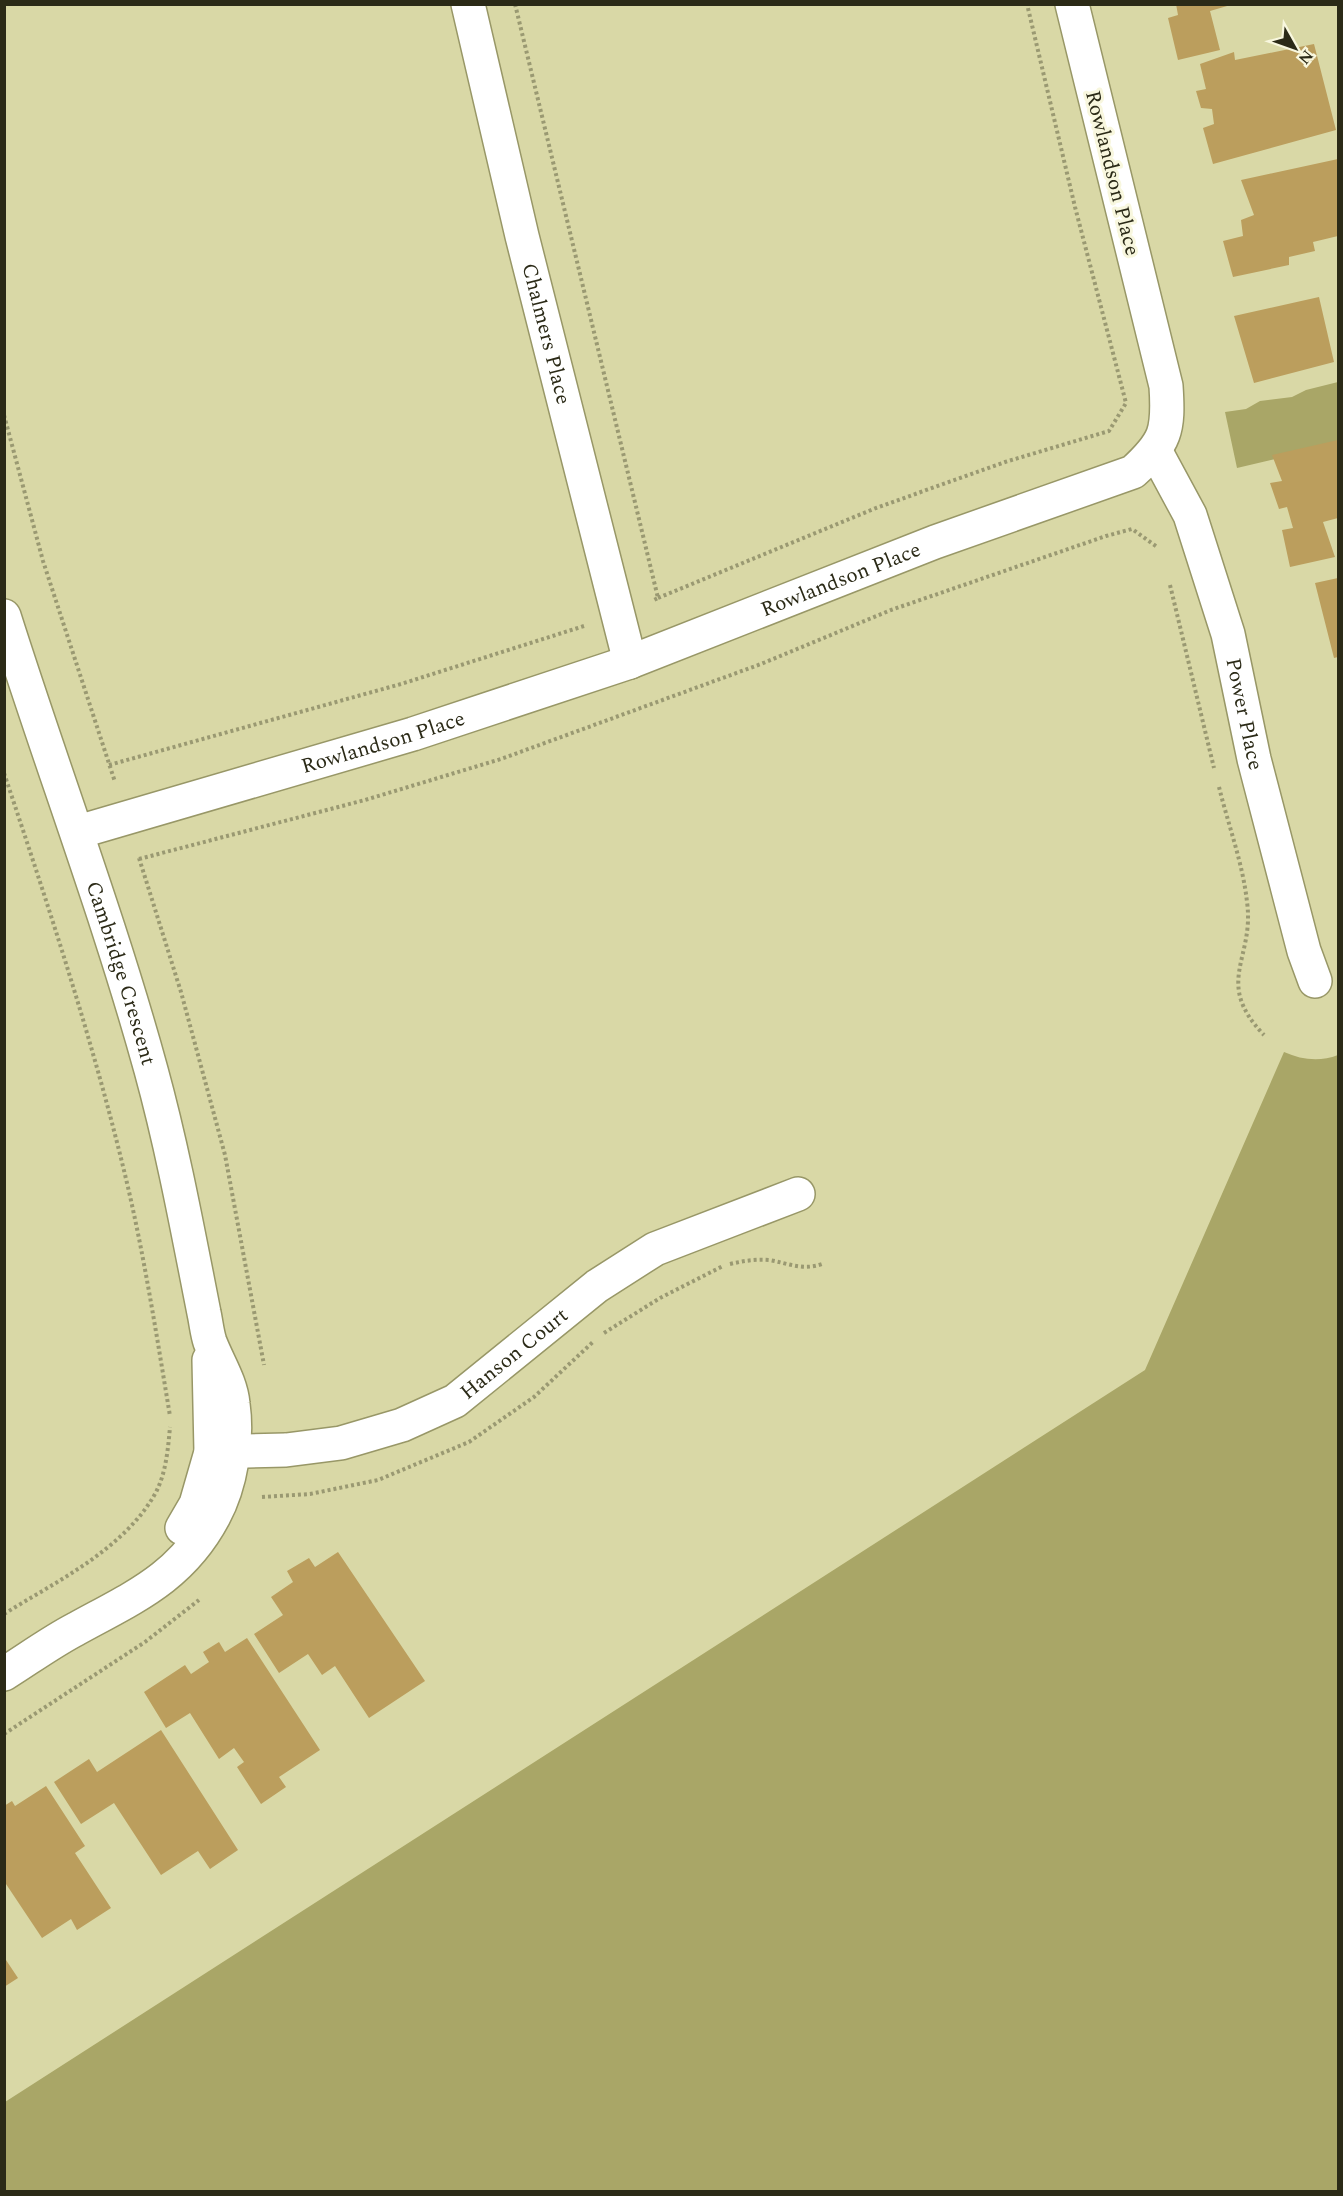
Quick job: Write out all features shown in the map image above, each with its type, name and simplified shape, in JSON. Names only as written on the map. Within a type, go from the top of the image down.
[{"type":"street","name":"Chalmers Place","points":[[468,4],[522,236],[630,662]]},
{"type":"street","name":"Rowlandson Place","points":[[78,832],[413,734],[630,662],[935,542],[1133,472],[1156,452],[1168,418],[1166,386],[1072,4]]},
{"type":"street","name":"Power Place","points":[[1156,452],[1190,515],[1228,634],[1254,759],[1304,951],[1315,981]]},
{"type":"street","name":"Cambridge Crescent","points":[[4,615],[78,832],[151,1072],[183,1206],[210,1341],[208,1378],[222,1452],[178,1536],[134,1583],[73,1630],[4,1674]]},
{"type":"street","name":"Hanson Court","points":[[222,1452],[341,1443],[402,1425],[454,1401],[597,1286],[655,1249],[798,1194]]},
{"type":"path","points":[[515,4],[658,598]]},
{"type":"path","points":[[109,765],[401,684],[618,616],[876,508],[1005,462],[1108,431],[1126,403],[1027,4]]},
{"type":"path","points":[[139,859],[344,806],[501,759],[761,664],[891,610],[1115,534],[1132,529],[1156,544],[1159,553]]},
{"type":"path","points":[[1169,581],[1247,902],[1248,930],[1237,972],[1239,989],[1244,1009],[1264,1035]]},
{"type":"path","points":[[4,773],[83,1019],[127,1184],[154,1317],[170,1420],[167,1456],[156,1493],[133,1525],[97,1555],[4,1614]]},
{"type":"shaded area","points":[[1338,382],[1338,444],[1237,468],[1225,412],[1246,409],[1260,401],[1292,397],[1306,390]]},
{"type":"shaded area","points":[[1284,1052],[1311,1059],[1324,1059],[1338,1055],[1338,2191],[5,2191],[5,2102],[1145,1370]]},
{"type":"building","points":[[1176,4],[1234,4],[1210,11],[1220,50],[1178,60],[1168,18],[1178,15]]},
{"type":"building","points":[[1314,44],[1336,130],[1213,164],[1203,128],[1214,124],[1212,109],[1201,108],[1196,91],[1206,89],[1200,64],[1234,52],[1235,60]]},
{"type":"building","points":[[1338,159],[1338,236],[1313,242],[1315,251],[1289,257],[1289,265],[1233,277],[1223,241],[1243,236],[1241,220],[1254,215],[1241,180]]},
{"type":"building","points":[[1319,297],[1334,362],[1254,383],[1234,316]]},
{"type":"building","points":[[1338,440],[1338,518],[1323,522],[1335,557],[1290,567],[1282,530],[1293,528],[1287,507],[1279,509],[1270,483],[1282,481],[1272,455]]},
{"type":"building","points":[[1338,578],[1338,657],[1334,658],[1315,583]]},
{"type":"building","points":[[338,1552],[425,1681],[369,1718],[335,1666],[322,1675],[308,1654],[279,1673],[254,1634],[283,1615],[271,1597],[293,1582],[287,1571],[309,1558],[315,1567]]},
{"type":"building","points":[[247,1638],[320,1750],[279,1777],[286,1787],[261,1804],[237,1767],[244,1762],[234,1748],[219,1759],[190,1713],[166,1728],[144,1692],[185,1665],[191,1674],[209,1662],[203,1652],[219,1642],[225,1652]]},
{"type":"building","points":[[161,1730],[238,1850],[210,1869],[198,1851],[161,1875],[114,1803],[81,1824],[54,1782],[89,1759],[97,1772]]},
{"type":"building","points":[[46,1786],[85,1846],[75,1853],[111,1908],[77,1930],[71,1919],[42,1938],[4,1881],[4,1806],[12,1801],[15,1806]]},
{"type":"building","points":[[4,1957],[18,1978],[4,1987]]}]
